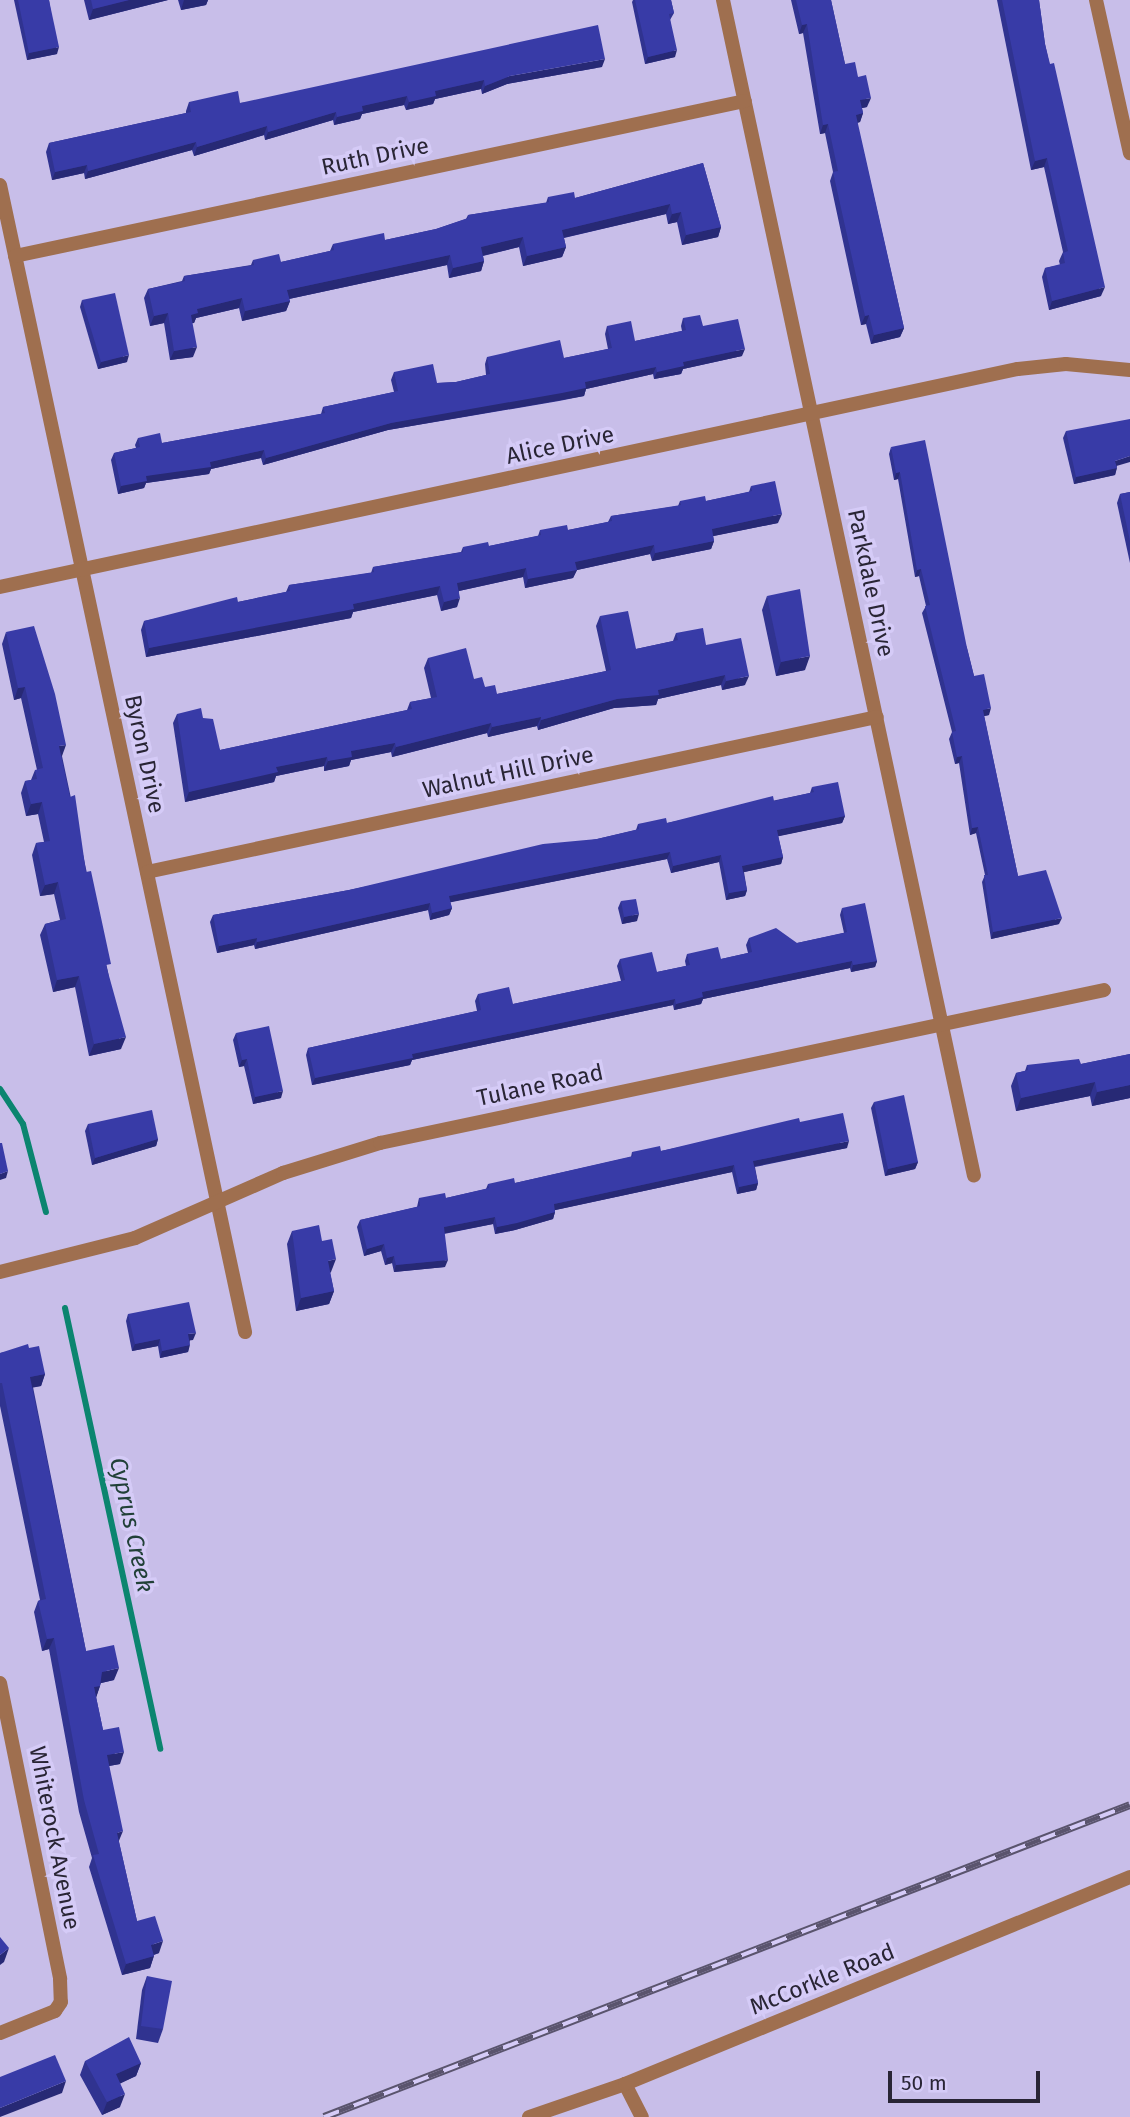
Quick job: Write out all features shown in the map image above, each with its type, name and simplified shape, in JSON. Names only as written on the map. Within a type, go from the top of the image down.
[{"type":"street","name":"Parkdale Drive","points":[[723,0],[974,1176]]},
{"type":"street","points":[[1096,0],[1130,153]]},
{"type":"street","name":"Ruth Drive","points":[[15,256],[745,102]]},
{"type":"street","name":"Byron Drive","points":[[0,185],[245,1332]]},
{"type":"street","name":"Alice Drive","points":[[0,587],[1041,365],[1091,364],[1130,370]]},
{"type":"street","name":"Walnut Hill Drive","points":[[147,872],[877,717]]},
{"type":"street","name":"Tulane Road","points":[[0,1272],[109,1247],[307,1164],[380,1143],[1104,990]]},
{"type":"street","name":"Whiterock Avenue","points":[[0,1683],[60,1979],[61,2002],[55,2011],[0,2033]]},
{"type":"street","name":"McCorkle Road","points":[[529,2117],[625,2084],[1130,1877]]},
{"type":"street","points":[[625,2084],[642,2117]]},
{"type":"building","points":[[18,0],[49,0],[59,47],[29,53]]},
{"type":"building","points":[[91,0],[129,0],[93,9]]},
{"type":"building","points":[[635,0],[671,0],[674,13],[669,14],[677,50],[648,57]]},
{"type":"building","points":[[796,0],[831,0],[845,64],[855,62],[858,77],[866,75],[871,98],[860,100],[863,113],[856,115],[904,328],[874,335],[869,315],[865,316],[833,172],[838,171],[828,124],[823,125],[807,24],[802,25]]},
{"type":"building","points":[[1002,0],[1039,0],[1045,44],[1050,64],[1054,63],[1105,287],[1052,301],[1045,268],[1065,263],[1063,253],[1068,251],[1047,158],[1035,161]]},
{"type":"building","points":[[598,25],[605,59],[510,76],[485,86],[484,80],[435,91],[436,96],[409,102],[407,96],[362,106],[363,111],[337,117],[336,112],[268,132],[267,126],[197,147],[196,142],[88,171],[87,165],[55,172],[49,143],[191,112],[189,102],[238,91],[240,103]]},
{"type":"building","points":[[703,163],[721,227],[686,235],[681,212],[672,214],[670,204],[562,230],[566,247],[527,256],[523,237],[481,247],[484,261],[453,268],[450,255],[287,290],[290,301],[245,311],[242,298],[197,309],[198,313],[191,315],[197,347],[174,351],[168,313],[154,316],[148,289],[185,281],[184,276],[254,265],[253,260],[279,254],[281,262],[334,250],[333,244],[384,233],[385,240],[436,229],[468,218],[468,215],[549,202],[548,197],[574,192],[575,198]]},
{"type":"building","points":[[115,293],[129,355],[101,362],[82,300]]},
{"type":"building","points":[[700,315],[703,326],[738,319],[745,349],[683,362],[684,366],[657,372],[656,367],[585,382],[586,388],[391,423],[266,458],[264,450],[210,462],[211,467],[146,476],[147,481],[121,486],[114,453],[140,447],[138,438],[160,433],[162,443],[325,413],[323,407],[398,391],[394,372],[433,364],[437,383],[456,382],[490,374],[487,357],[560,340],[564,358],[612,348],[607,326],[631,321],[635,341],[686,330],[683,318]]},
{"type":"building","points":[[1130,419],[1130,456],[1115,461],[1117,468],[1076,477],[1066,431]]},
{"type":"building","points":[[925,440],[974,676],[984,674],[991,708],[983,710],[1018,876],[1046,870],[1062,918],[993,932],[984,875],[988,875],[978,827],[972,828],[962,756],[957,757],[952,732],[956,731],[925,606],[930,605],[921,569],[917,570],[900,472],[896,473],[891,447]]},
{"type":"building","points":[[775,481],[782,514],[712,529],[714,541],[655,553],[654,545],[575,562],[577,570],[528,579],[526,568],[457,583],[460,598],[444,602],[440,586],[353,604],[354,609],[149,648],[144,621],[237,597],[238,602],[290,591],[289,585],[374,572],[373,567],[463,552],[463,547],[488,542],[489,546],[541,535],[540,530],[567,525],[568,530],[612,521],[611,516],[681,505],[680,501],[705,496],[706,501],[752,491],[751,486]]},
{"type":"building","points":[[1130,492],[1130,541],[1120,494]]},
{"type":"building","points":[[800,589],[810,656],[781,662],[767,596]]},
{"type":"building","points":[[628,611],[636,649],[678,640],[676,633],[703,628],[706,645],[741,638],[749,676],[726,681],[725,675],[658,690],[659,695],[617,699],[541,720],[541,717],[492,727],[491,723],[396,747],[395,743],[351,751],[352,757],[328,761],[327,757],[276,767],[278,772],[189,792],[177,714],[201,708],[203,718],[213,719],[220,750],[412,709],[410,702],[437,697],[428,658],[466,648],[474,679],[482,677],[485,687],[495,685],[497,694],[611,670],[600,616]]},
{"type":"building","points":[[34,626],[55,694],[66,745],[59,746],[70,797],[75,795],[86,872],[91,871],[111,964],[106,965],[126,1037],[94,1044],[79,976],[57,980],[45,924],[66,919],[58,882],[45,885],[36,843],[50,841],[42,802],[31,804],[25,781],[37,779],[35,770],[43,768],[25,687],[18,688],[6,632]]},
{"type":"building","points":[[838,782],[845,816],[777,830],[783,857],[742,866],[747,890],[729,893],[721,855],[673,866],[670,852],[449,896],[452,908],[432,913],[430,903],[257,942],[257,938],[219,946],[213,915],[349,890],[543,844],[597,839],[639,829],[638,824],[666,818],[667,823],[773,796],[774,801],[814,792],[812,787]]},
{"type":"building","points":[[636,899],[639,914],[624,917],[621,901]]},
{"type":"building","points":[[865,903],[877,961],[853,965],[852,961],[702,992],[703,997],[676,1004],[675,999],[412,1054],[413,1058],[315,1078],[308,1048],[481,1010],[478,994],[509,987],[513,1004],[625,980],[620,959],[652,952],[657,972],[690,965],[687,954],[718,947],[721,959],[752,952],[749,938],[776,928],[797,943],[847,932],[842,908]]},
{"type":"building","points":[[269,1026],[283,1091],[255,1097],[247,1059],[242,1060],[236,1033]]},
{"type":"building","points":[[1130,1054],[1130,1085],[1097,1092],[1095,1082],[1021,1098],[1016,1073],[1028,1070],[1027,1065],[1079,1059],[1081,1064]]},
{"type":"building","points":[[904,1095],[918,1162],[888,1169],[874,1102]]},
{"type":"building","points":[[152,1110],[158,1139],[95,1158],[88,1124]]},
{"type":"building","points":[[843,1113],[849,1141],[753,1161],[758,1183],[739,1187],[734,1165],[554,1204],[555,1212],[517,1223],[497,1227],[495,1217],[444,1227],[448,1260],[396,1265],[394,1256],[387,1258],[384,1244],[367,1249],[360,1220],[420,1206],[419,1198],[445,1193],[446,1198],[489,1188],[488,1184],[514,1178],[515,1183],[633,1156],[632,1152],[660,1146],[661,1151],[799,1118],[800,1122]]},
{"type":"building","points":[[0,1143],[8,1171],[0,1174]]},
{"type":"building","points":[[319,1225],[322,1241],[332,1239],[336,1259],[328,1261],[334,1291],[301,1298],[292,1231]]},
{"type":"building","points":[[189,1302],[196,1333],[188,1334],[190,1345],[162,1351],[160,1339],[135,1344],[128,1314]]},
{"type":"building","points":[[28,1344],[29,1348],[39,1346],[45,1374],[30,1377],[86,1651],[114,1645],[119,1668],[102,1672],[100,1686],[94,1687],[103,1730],[119,1727],[124,1752],[107,1755],[123,1831],[117,1833],[137,1921],[155,1916],[163,1941],[151,1945],[154,1956],[126,1964],[93,1855],[99,1854],[84,1800],[54,1638],[47,1639],[38,1601],[46,1599],[0,1383],[0,1353]]},
{"type":"building","points":[[0,1937],[9,1948],[0,1955]]},
{"type":"building","points":[[147,1976],[172,1981],[163,2029],[141,2026]]},
{"type":"building","points":[[129,2037],[141,2063],[116,2074],[125,2094],[107,2102],[85,2061]]},
{"type":"building","points":[[55,2055],[66,2081],[0,2108],[0,2077]]},
{"type":"waterway","name":"Cyprus Creek","points":[[0,1089],[23,1124],[46,1212]]},
{"type":"waterway","name":"Cyprus Creek","points":[[65,1308],[160,1749]]},
{"type":"railway","points":[[324,2117],[1130,1805]]}]
